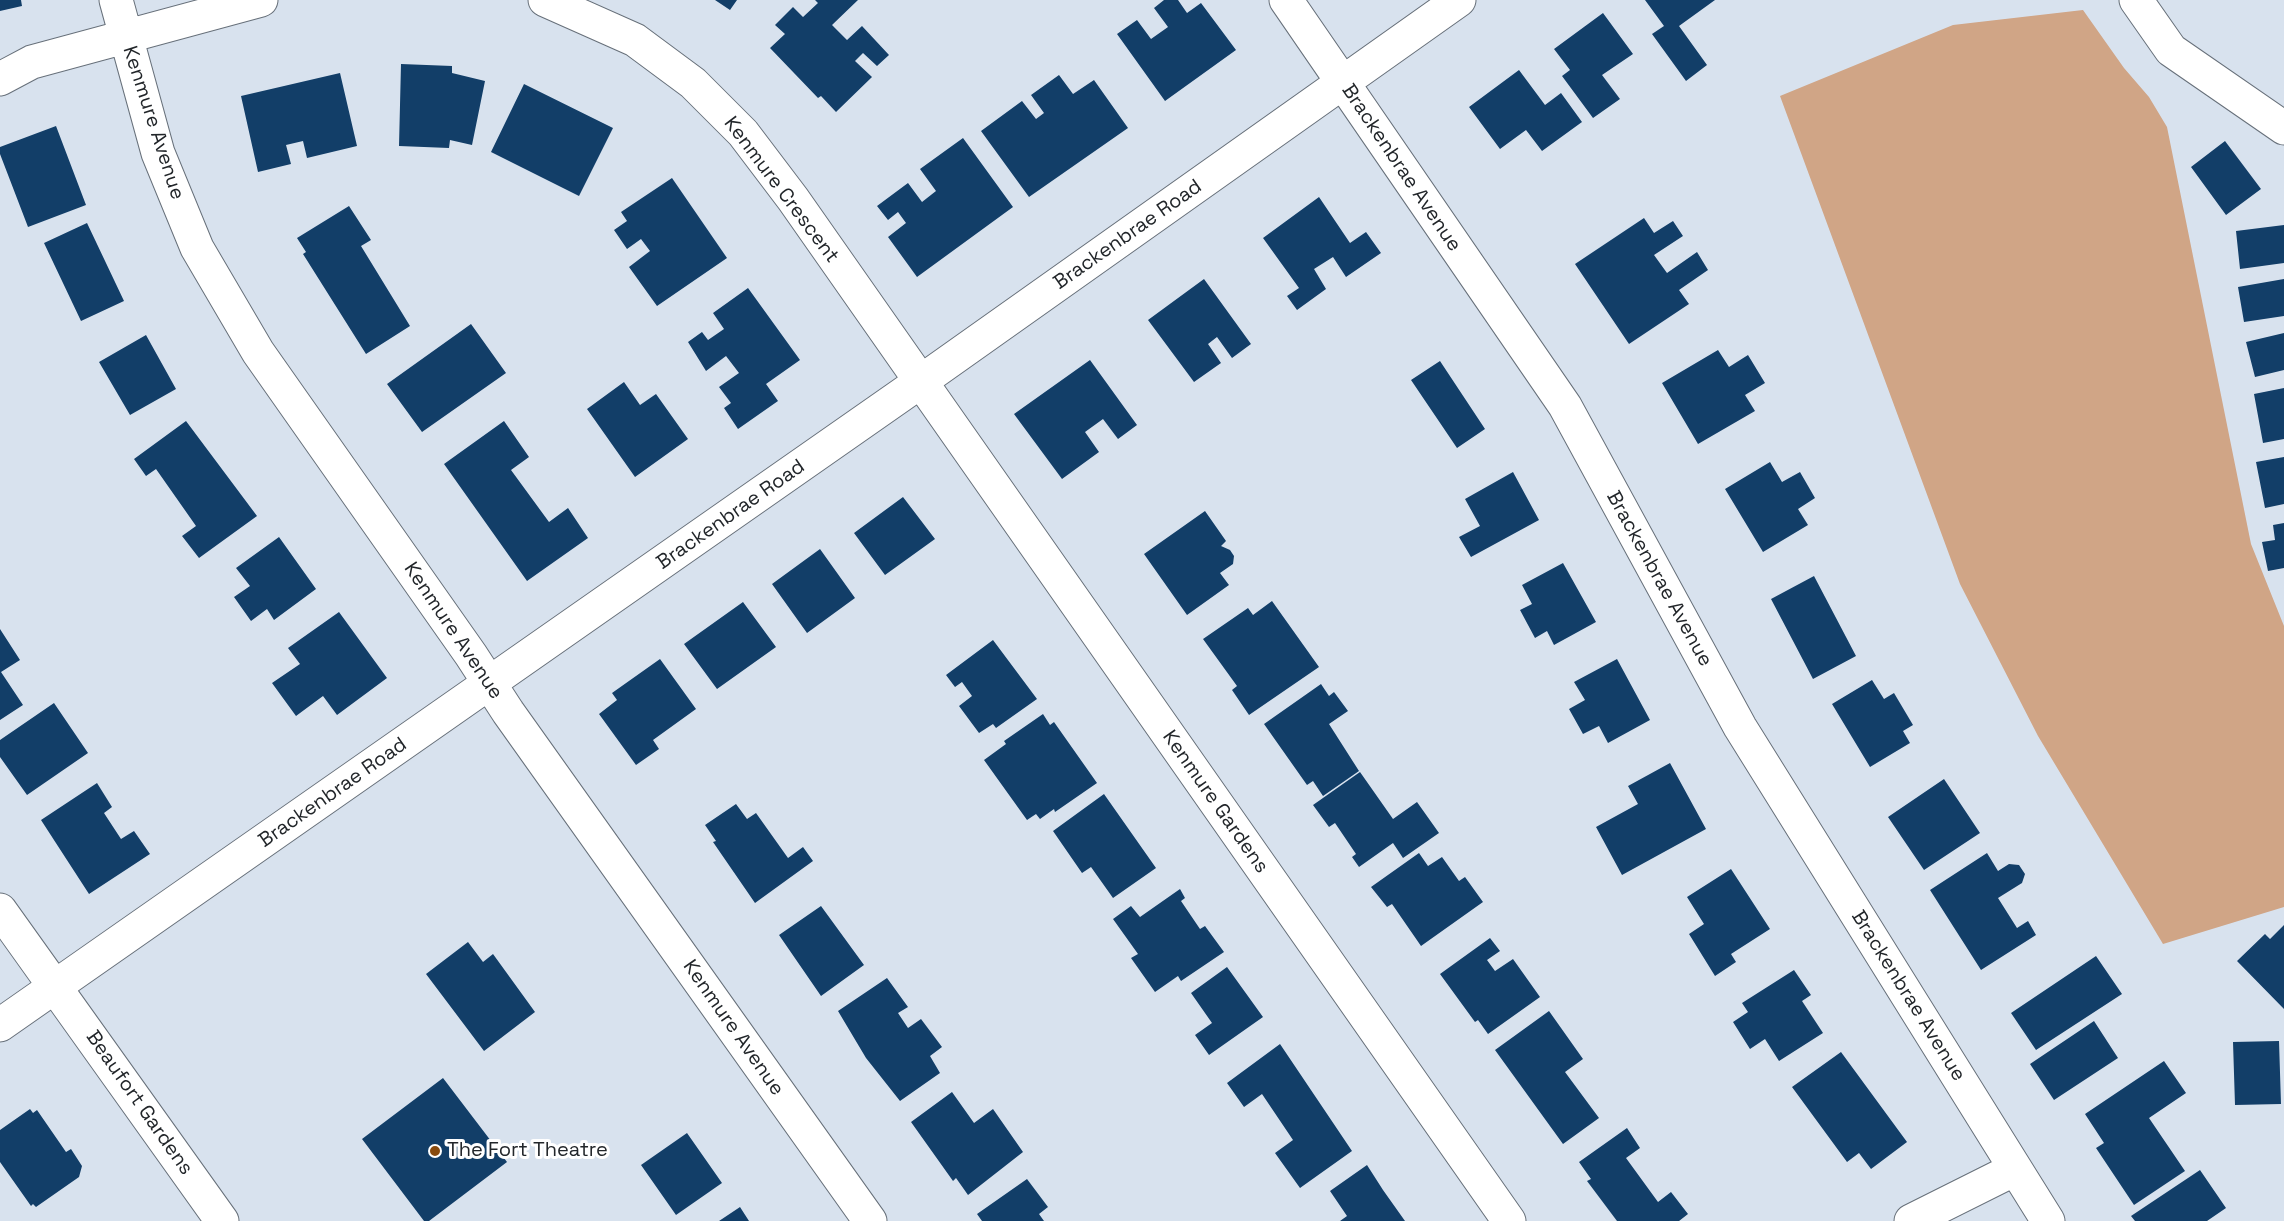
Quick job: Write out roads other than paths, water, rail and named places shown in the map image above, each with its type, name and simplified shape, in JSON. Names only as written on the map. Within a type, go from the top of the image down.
[{"type":"street","name":"Kenmure Avenue","points":[[116,0],[158,153],[197,248],[258,352],[870,1221]]},
{"type":"street","points":[[0,79],[32,62],[261,0]]},
{"type":"street","name":"Kenmure Crescent","points":[[545,0],[635,40],[693,83],[743,133],[920,382]]},
{"type":"street","name":"Brackenbrae Avenue","points":[[1286,0],[1565,406],[1740,727],[2048,1221]]},
{"type":"street","name":"Brackenbrae Road","points":[[0,1025],[920,382],[1459,0]]},
{"type":"street","points":[[2136,0],[2171,50],[2284,128]]},
{"type":"street","name":"Kenmure Gardens","points":[[920,382],[1509,1221]]},
{"type":"street","points":[[0,910],[56,985]]},
{"type":"street","name":"Beaufort Gardens","points":[[56,985],[222,1221]]},
{"type":"street","points":[[1911,1221],[2015,1169]]},
{"type":"place","name":"The Fort Theatre","points":[[435,1151]]}]
